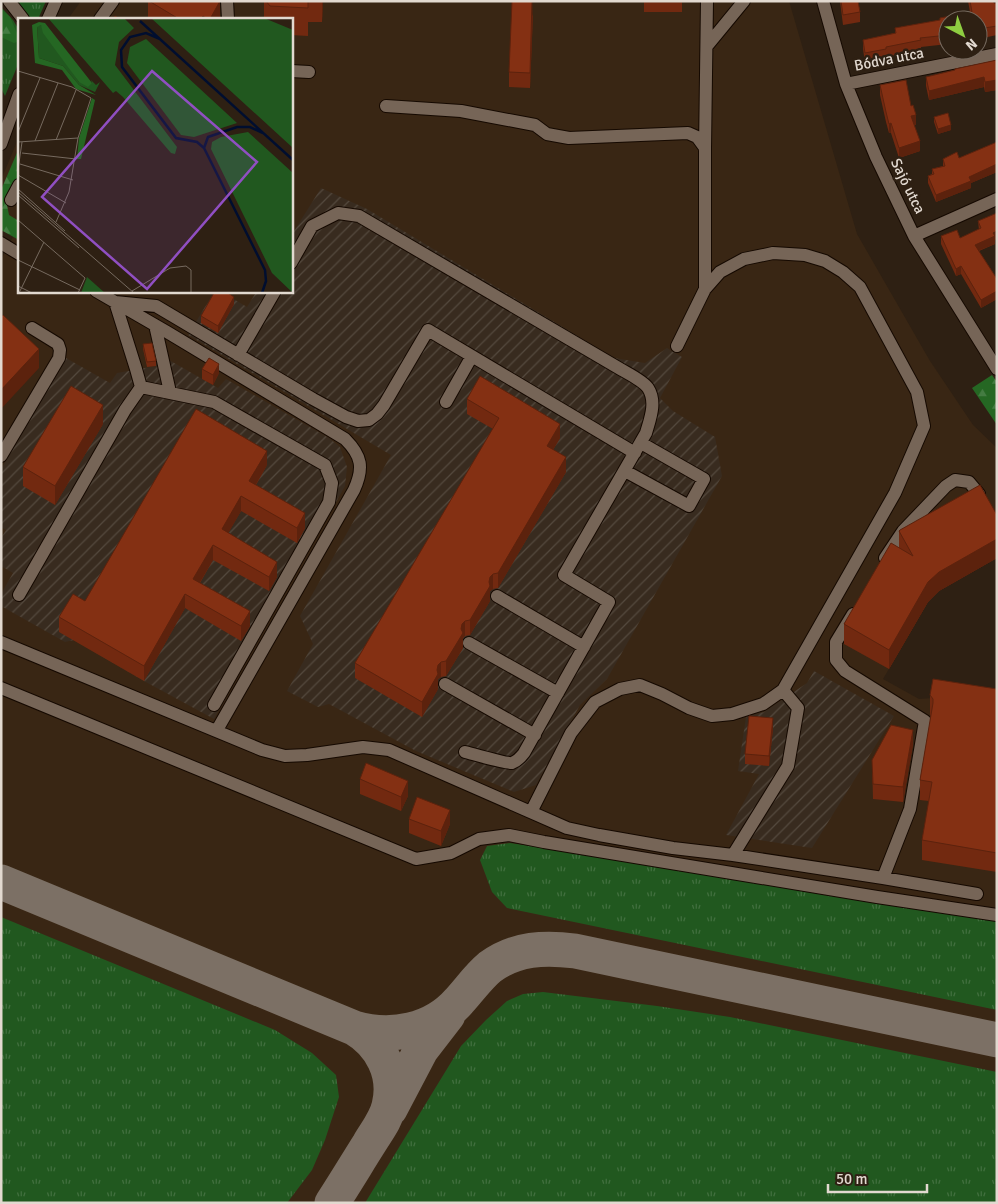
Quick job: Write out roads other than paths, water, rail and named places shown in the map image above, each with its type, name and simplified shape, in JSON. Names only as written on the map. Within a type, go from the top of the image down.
[{"type":"street","points":[[9,1],[22,18]]},
{"type":"street","points":[[48,18],[56,1]]},
{"type":"street","points":[[102,18],[113,1]]},
{"type":"street","points":[[227,1],[228,18]]},
{"type":"street","points":[[704,290],[708,1]]},
{"type":"street","points":[[707,46],[744,1]]},
{"type":"street","name":"Sajó utca","points":[[823,1],[846,84],[876,157],[914,236],[997,369]]},
{"type":"street","name":"Bódva utca","points":[[846,84],[997,54]]},
{"type":"street","points":[[292,70],[309,72]]},
{"type":"street","points":[[1,144],[18,97]]},
{"type":"street","points":[[386,106],[461,111],[535,125],[547,134],[569,138],[688,133],[697,137],[705,148]]},
{"type":"street","points":[[11,200],[18,186]]},
{"type":"street","points":[[914,236],[997,200]]},
{"type":"street","points":[[292,261],[312,226],[338,213],[359,216],[613,364],[647,386],[652,398],[652,411],[646,433],[564,575],[610,602],[535,735],[519,759],[511,763],[505,763],[465,752]]},
{"type":"street","points":[[1,243],[18,253]]},
{"type":"street","points":[[531,812],[571,733],[594,702],[620,689],[640,685],[689,708],[712,716],[732,714],[763,704],[783,690],[895,493],[924,426],[917,392],[860,287],[843,272],[825,261],[805,255],[773,253],[744,258],[720,272],[704,290],[677,346]]},
{"type":"street","points":[[98,292],[155,324],[345,439],[357,452],[360,461],[361,469],[354,490],[217,730]]},
{"type":"street","points":[[238,355],[274,292]]},
{"type":"street","points":[[115,302],[156,306],[338,413],[358,421],[369,420],[384,405],[428,330],[638,448],[704,479],[689,506],[625,471]]},
{"type":"street","points":[[19,595],[140,387],[115,302]]},
{"type":"street","points":[[155,324],[170,392]]},
{"type":"street","points":[[1,456],[59,358],[60,350],[58,344],[32,328]]},
{"type":"street","points":[[446,402],[472,356]]},
{"type":"street","points":[[140,387],[214,402],[325,465],[332,483],[329,502],[214,705]]},
{"type":"street","points":[[880,568],[904,531],[946,486],[955,480],[968,482],[979,494]]},
{"type":"street","points":[[497,596],[584,647]]},
{"type":"street","points":[[860,601],[836,642],[836,660],[845,671],[925,721],[910,809],[883,878]]},
{"type":"street","points":[[1,642],[262,750],[285,756],[363,748],[390,750],[567,828],[673,848],[733,855],[977,894]]},
{"type":"street","points":[[469,642],[558,693]]},
{"type":"street","points":[[445,684],[535,735]]},
{"type":"street","points":[[1,688],[416,859],[451,853],[479,839],[509,834],[564,846],[997,915]]},
{"type":"street","points":[[733,855],[788,766],[798,708],[783,690]]}]
